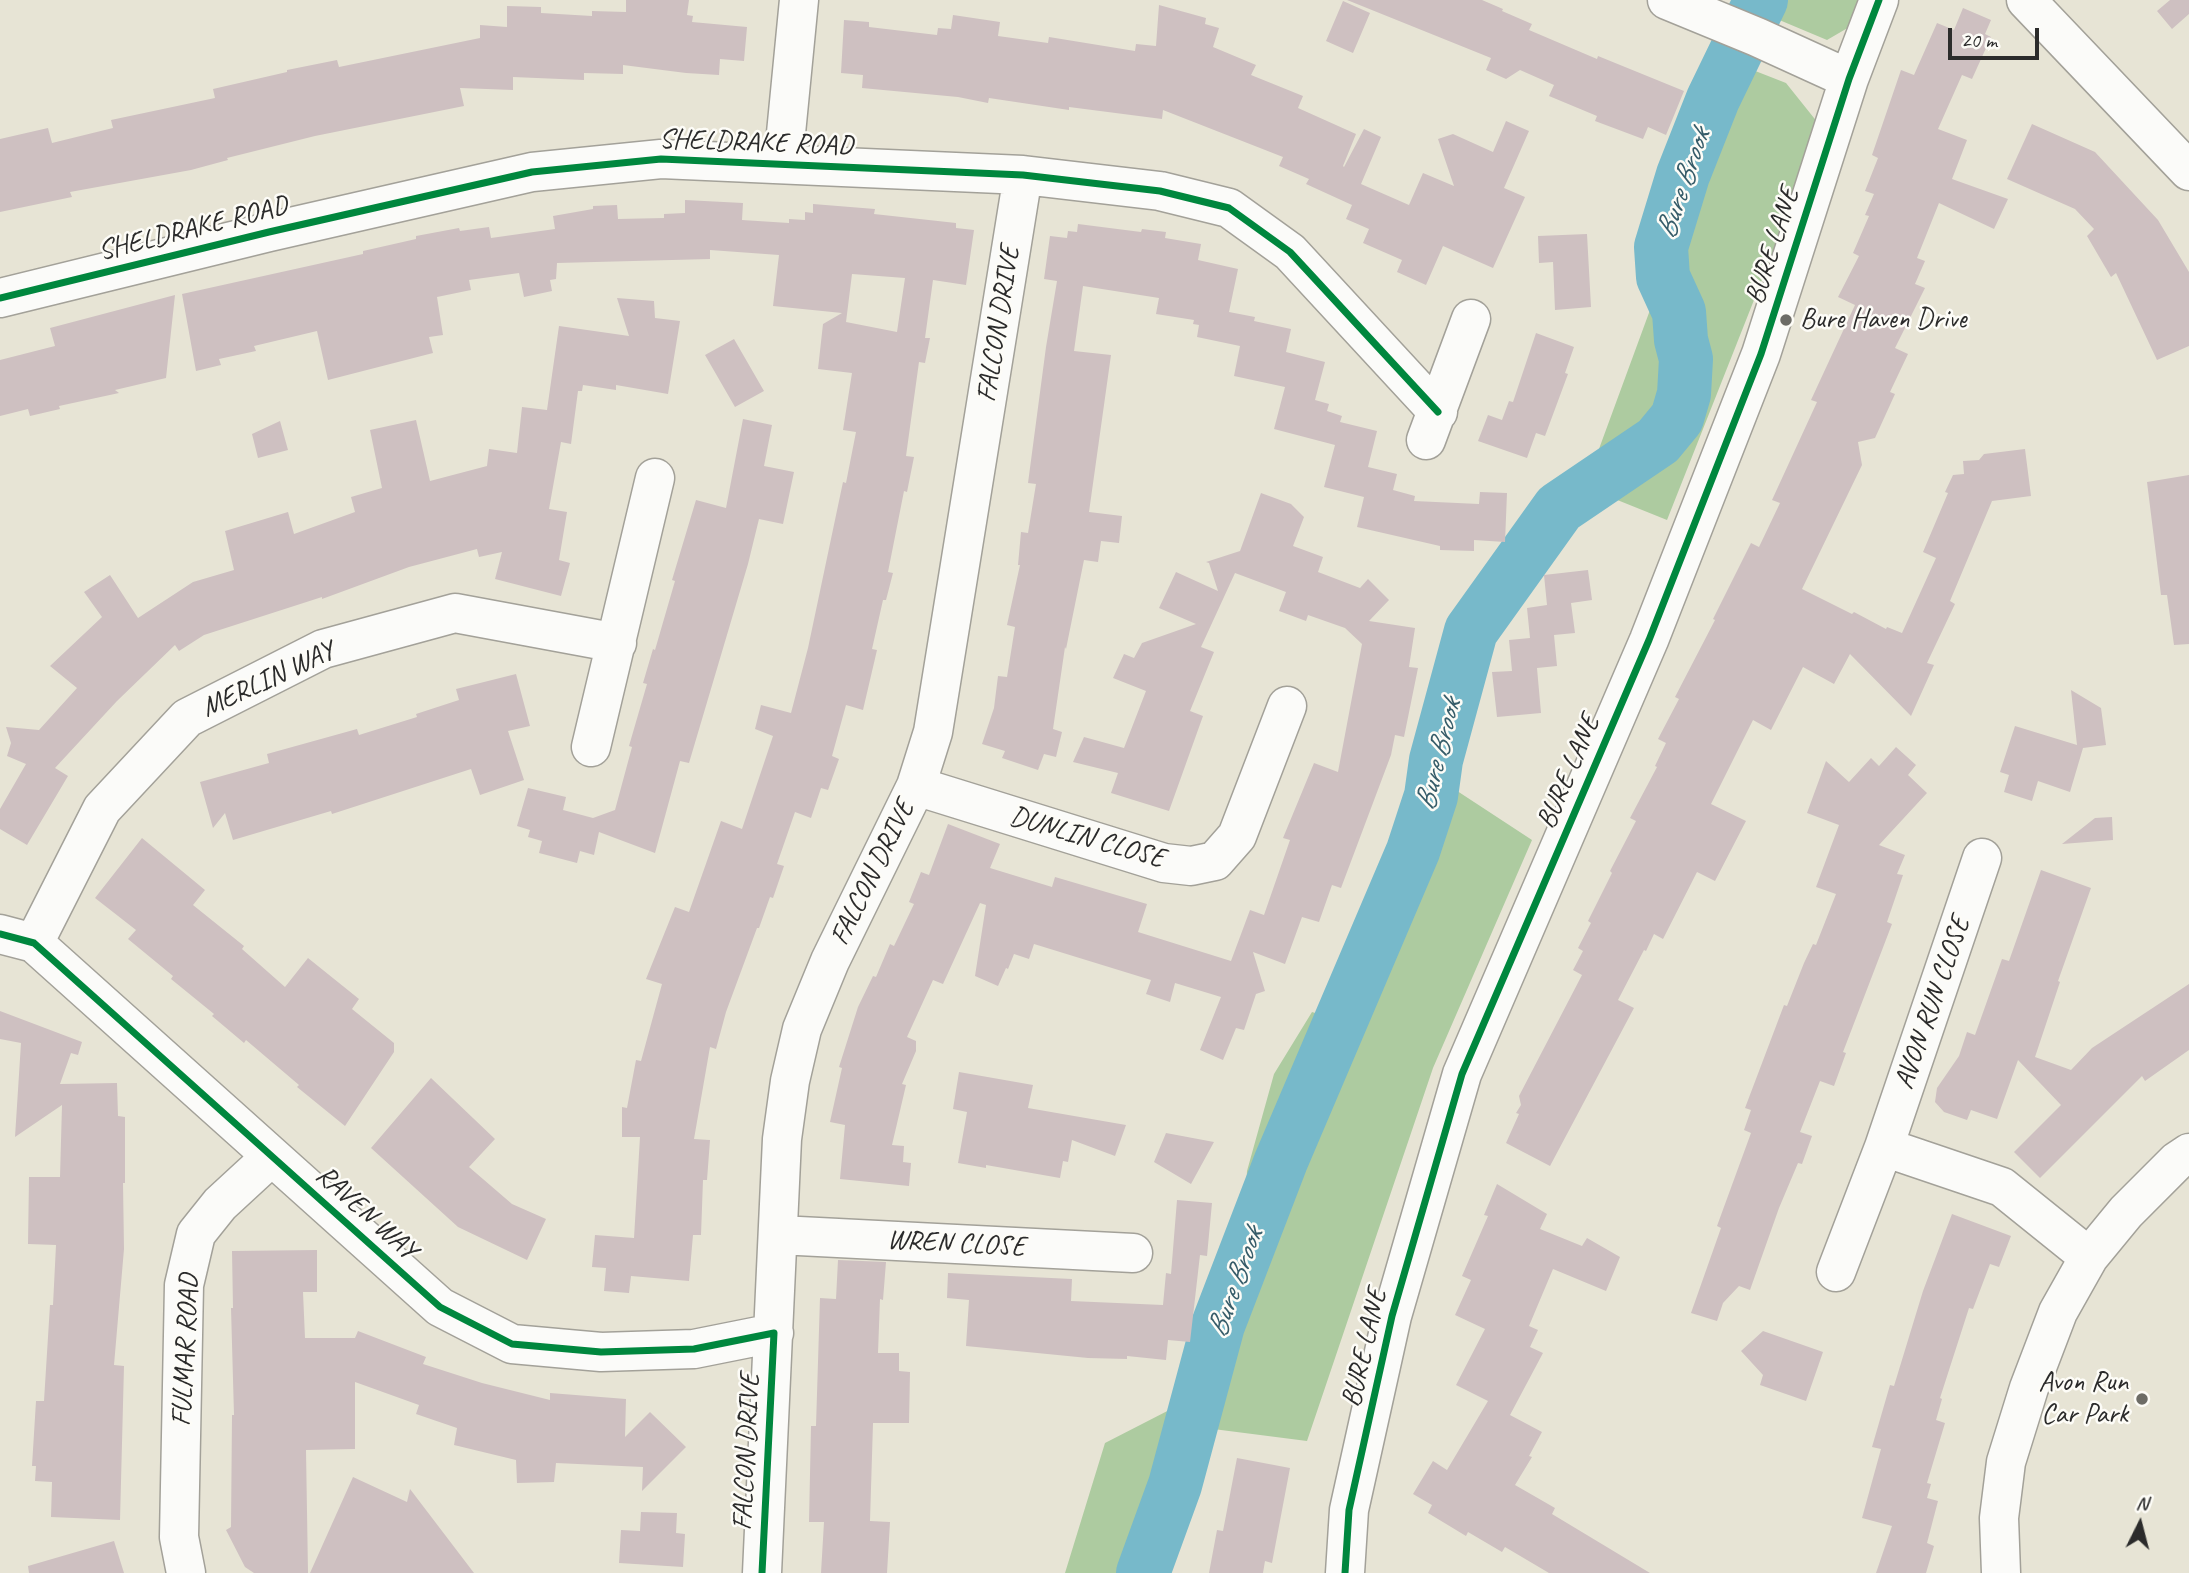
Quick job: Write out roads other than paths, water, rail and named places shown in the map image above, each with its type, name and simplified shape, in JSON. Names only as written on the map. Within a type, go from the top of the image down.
[{"type":"street","points":[[783,164],[799,0]]},
{"type":"street","points":[[1667,0],[1849,79]]},
{"type":"street","name":"BURE LANE","points":[[1345,1573],[1349,1510],[1392,1316],[1462,1074],[1648,640],[1761,354],[1849,79],[1879,0]]},
{"type":"street","points":[[2026,0],[2189,171]]},
{"type":"street","name":"SHELDRAKE ROAD","points":[[0,298],[269,232],[532,172],[661,159],[1023,175],[1160,191],[1228,208],[1290,252],[1432,426],[1471,319]]},
{"type":"street","name":"FALCON DRIVE","points":[[762,1573],[782,1139],[790,1081],[802,1029],[830,961],[916,786],[933,732],[1023,175]]},
{"type":"street","points":[[591,747],[655,478]]},
{"type":"street","name":"MERLIN WAY","points":[[17,939],[102,809],[187,718],[323,649],[455,613],[617,643]]},
{"type":"street","name":"DUNLIN CLOSE","points":[[916,786],[1164,863],[1191,866],[1215,861],[1237,836],[1287,706]]},
{"type":"street","name":"AVON RUN CLOSE","points":[[1836,1272],[1884,1147],[1982,858]]},
{"type":"street","name":"RAVEN WAY","points":[[17,939],[271,1157],[440,1307],[512,1344],[601,1352],[694,1349],[774,1333]]},
{"type":"street","points":[[1884,1147],[2002,1186],[2089,1256]]},
{"type":"street","points":[[2001,1573],[1999,1518],[2006,1462],[2029,1388],[2058,1312],[2089,1256],[2126,1212],[2177,1161],[2189,1153]]},
{"type":"street","name":"FULMAR ROAD","points":[[186,1573],[179,1537],[184,1285],[197,1234],[220,1204],[271,1157]]},
{"type":"street","name":"WREN CLOSE","points":[[779,1235],[1133,1253]]},
{"type":"waterway","name":"Bure Brook","points":[[1143,1573],[1175,1485],[1218,1325],[1281,1161],[1413,851],[1431,796],[1436,760],[1471,631],[1559,508],[1658,441],[1677,418],[1684,394],[1686,359],[1681,340],[1679,312],[1663,277],[1661,247],[1683,175],[1713,99],[1761,0]]},
{"type":"place","name":"Bure Haven Drive","points":[[1786,320]]},
{"type":"place","name":"Avon Run Car Park","points":[[2142,1399]]}]
